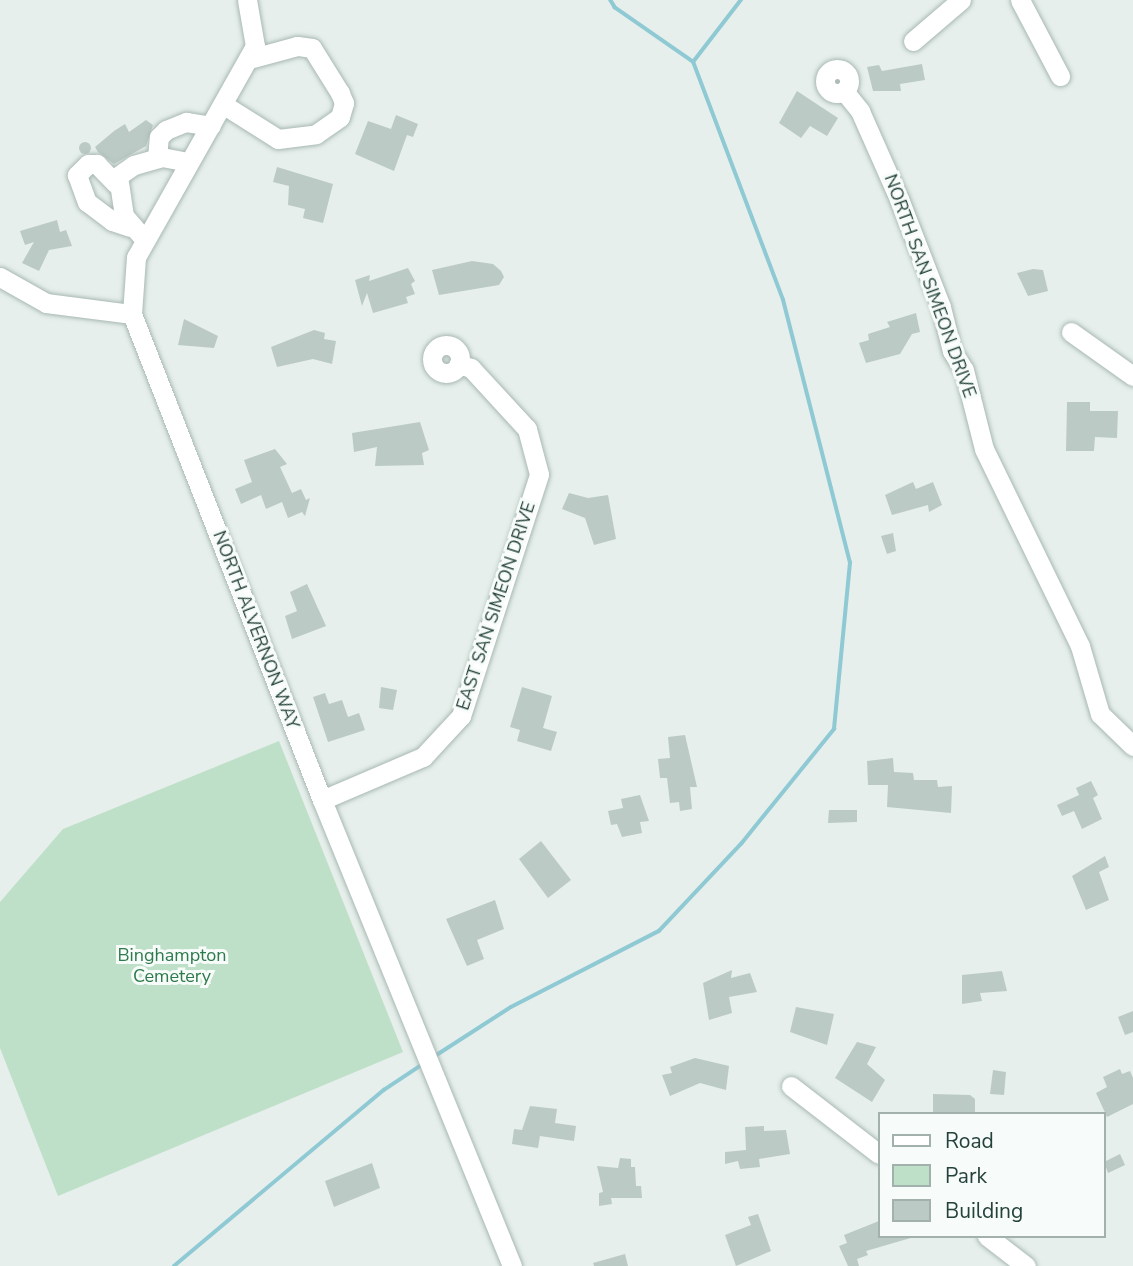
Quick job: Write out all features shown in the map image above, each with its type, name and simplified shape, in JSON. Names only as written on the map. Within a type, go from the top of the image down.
[{"type":"street","name":"NORTH ALVERNON WAY","points":[[247,0],[255,47],[224,105],[187,162],[145,240],[132,275],[132,314],[322,800],[512,1266]]},
{"type":"street","points":[[913,41],[961,0]]},
{"type":"street","points":[[1020,0],[1060,76]]},
{"type":"street","points":[[224,105],[278,139],[316,134],[340,117],[340,93],[312,48],[297,46],[249,59]]},
{"type":"street","name":"NORTH SAN SIMEON DRIVE","points":[[844,91],[860,111],[900,199],[942,307],[952,351],[964,370],[984,449],[1080,646],[1100,714],[1133,746]]},
{"type":"street","points":[[157,158],[159,137],[166,130],[186,122],[211,125]]},
{"type":"street","points":[[116,184],[126,169],[157,158],[169,156],[187,162]]},
{"type":"street","points":[[130,227],[116,184],[96,164],[85,166],[77,176],[87,202],[104,216],[130,227],[145,240]]},
{"type":"street","points":[[0,277],[46,303],[132,314]]},
{"type":"street","points":[[1071,332],[1133,376]]},
{"type":"street","name":"EAST SAN SIMEON DRIVE","points":[[322,800],[424,757],[461,716],[535,485],[538,474],[527,429],[471,368],[459,364]]},
{"type":"street","points":[[791,1086],[878,1153]]},
{"type":"street","points":[[990,1238],[1026,1266]]},
{"type":"green space","name":"Binghampton Cemetery","points":[[279,741],[403,1052],[58,1196],[0,1048],[0,902],[63,829]]},
{"type":"building","points":[[922,64],[925,80],[900,84],[901,91],[873,91],[867,67],[879,65],[882,71]]},
{"type":"building","points":[[797,91],[838,118],[827,136],[810,126],[801,138],[779,123]]},
{"type":"building","points":[[396,115],[418,124],[413,137],[407,135],[394,171],[355,154],[368,121],[391,129]]},
{"type":"building","points":[[146,120],[153,125],[146,146],[114,164],[95,147],[125,124],[129,132]]},
{"type":"building","points":[[80,143],[90,143],[90,153],[80,153]]},
{"type":"building","points":[[277,167],[333,184],[323,223],[303,218],[305,209],[288,205],[289,186],[273,182]]},
{"type":"building","points":[[57,220],[60,232],[66,230],[72,246],[49,250],[39,271],[22,263],[34,242],[25,245],[20,231]]},
{"type":"building","points":[[472,261],[493,264],[501,271],[504,277],[499,285],[439,295],[432,270]]},
{"type":"building","points":[[408,268],[415,281],[411,284],[415,294],[406,297],[408,303],[373,313],[367,293],[362,306],[355,280],[370,275],[369,281]]},
{"type":"building","points":[[1033,269],[1043,270],[1048,291],[1028,296],[1017,273]]},
{"type":"building","points":[[916,313],[920,332],[912,334],[900,354],[866,363],[859,343],[869,340],[868,334],[890,327],[887,322]]},
{"type":"building","points":[[184,319],[218,336],[214,348],[178,345]]},
{"type":"building","points":[[314,330],[325,333],[324,339],[336,341],[332,364],[313,359],[277,367],[271,347]]},
{"type":"building","points":[[1067,402],[1090,402],[1090,411],[1118,411],[1117,438],[1095,437],[1094,451],[1066,451]]},
{"type":"building","points":[[420,422],[429,450],[422,453],[424,465],[375,466],[377,447],[354,452],[352,433]]},
{"type":"building","points":[[275,449],[287,464],[280,467],[292,493],[301,489],[306,500],[310,498],[305,516],[302,512],[288,518],[282,502],[266,509],[261,495],[241,504],[235,489],[252,482],[244,460]]},
{"type":"building","points":[[913,482],[916,489],[933,482],[942,505],[929,512],[928,505],[892,515],[885,495]]},
{"type":"building","points":[[569,493],[588,498],[608,495],[616,539],[594,545],[585,518],[562,509]]},
{"type":"building","points":[[893,533],[896,551],[887,554],[881,536]]},
{"type":"building","points":[[307,584],[326,626],[292,639],[285,616],[297,611],[290,592]]},
{"type":"building","points":[[381,687],[397,690],[393,710],[379,708]]},
{"type":"building","points":[[522,687],[552,696],[543,728],[557,732],[551,751],[517,741],[520,730],[510,727]]},
{"type":"building","points":[[325,693],[329,704],[342,700],[348,717],[359,713],[365,730],[328,742],[313,697]]},
{"type":"building","points":[[685,735],[697,787],[690,787],[692,809],[680,811],[679,802],[670,803],[667,778],[660,778],[658,759],[670,758],[668,737]]},
{"type":"building","points":[[893,758],[894,772],[913,773],[914,780],[937,780],[938,787],[952,786],[951,813],[887,807],[888,785],[868,785],[867,761]]},
{"type":"building","points":[[1091,781],[1098,795],[1093,798],[1102,819],[1082,829],[1074,811],[1062,816],[1057,805],[1079,795],[1076,788]]},
{"type":"building","points":[[640,795],[649,821],[640,822],[642,833],[622,837],[617,824],[611,825],[608,811],[623,808],[621,799]]},
{"type":"building","points":[[829,810],[857,810],[857,822],[828,823]]},
{"type":"building","points":[[541,841],[571,880],[548,898],[519,859]]},
{"type":"building","points":[[1105,856],[1109,867],[1099,872],[1109,900],[1086,910],[1072,876]]},
{"type":"building","points":[[495,900],[504,929],[477,940],[484,959],[467,966],[446,919]]},
{"type":"building","points":[[732,970],[731,978],[750,973],[757,992],[729,997],[732,1013],[709,1020],[703,983]]},
{"type":"building","points":[[1002,971],[1007,991],[980,993],[982,1001],[962,1004],[962,975]]},
{"type":"building","points":[[796,1007],[834,1014],[827,1045],[790,1032]]},
{"type":"building","points":[[1133,1011],[1133,1032],[1125,1035],[1118,1017]]},
{"type":"building","points":[[857,1042],[876,1047],[867,1064],[885,1080],[872,1102],[835,1078]]},
{"type":"building","points":[[695,1058],[729,1066],[726,1090],[700,1083],[670,1096],[662,1075],[672,1073],[670,1067]]},
{"type":"building","points":[[1120,1069],[1122,1074],[1130,1071],[1133,1078],[1133,1104],[1107,1117],[1096,1093],[1107,1087],[1103,1077]]},
{"type":"building","points":[[993,1070],[1006,1072],[1004,1095],[990,1094]]},
{"type":"building","points":[[933,1094],[970,1095],[975,1099],[975,1112],[933,1112]]},
{"type":"building","points":[[530,1106],[557,1109],[555,1123],[576,1126],[574,1141],[540,1136],[538,1148],[512,1144],[514,1129],[522,1130]]},
{"type":"building","points":[[764,1126],[764,1131],[786,1130],[790,1154],[759,1159],[760,1167],[740,1169],[738,1161],[725,1164],[725,1152],[746,1150],[745,1127]]},
{"type":"building","points":[[1120,1154],[1125,1165],[1108,1173],[1105,1162]]},
{"type":"building","points":[[620,1158],[631,1159],[631,1167],[635,1167],[636,1186],[641,1186],[642,1198],[611,1198],[612,1204],[599,1206],[599,1193],[603,1192],[597,1166],[618,1168]]},
{"type":"building","points":[[372,1163],[380,1188],[334,1207],[325,1181]]},
{"type":"building","points":[[758,1214],[771,1251],[736,1266],[725,1235],[751,1225],[748,1217]]},
{"type":"building","points":[[878,1221],[878,1238],[911,1238],[866,1251],[868,1255],[857,1259],[859,1266],[848,1266],[839,1246],[847,1243],[844,1235]]},
{"type":"building","points":[[625,1254],[628,1266],[594,1266],[593,1263]]},
{"type":"waterway","points":[[435,1056],[511,1007],[659,931],[741,844],[834,729],[850,563],[783,300],[693,62],[615,8],[610,0]]},
{"type":"waterway","points":[[693,62],[741,0]]},
{"type":"waterway","points":[[174,1266],[384,1090],[423,1064]]}]
